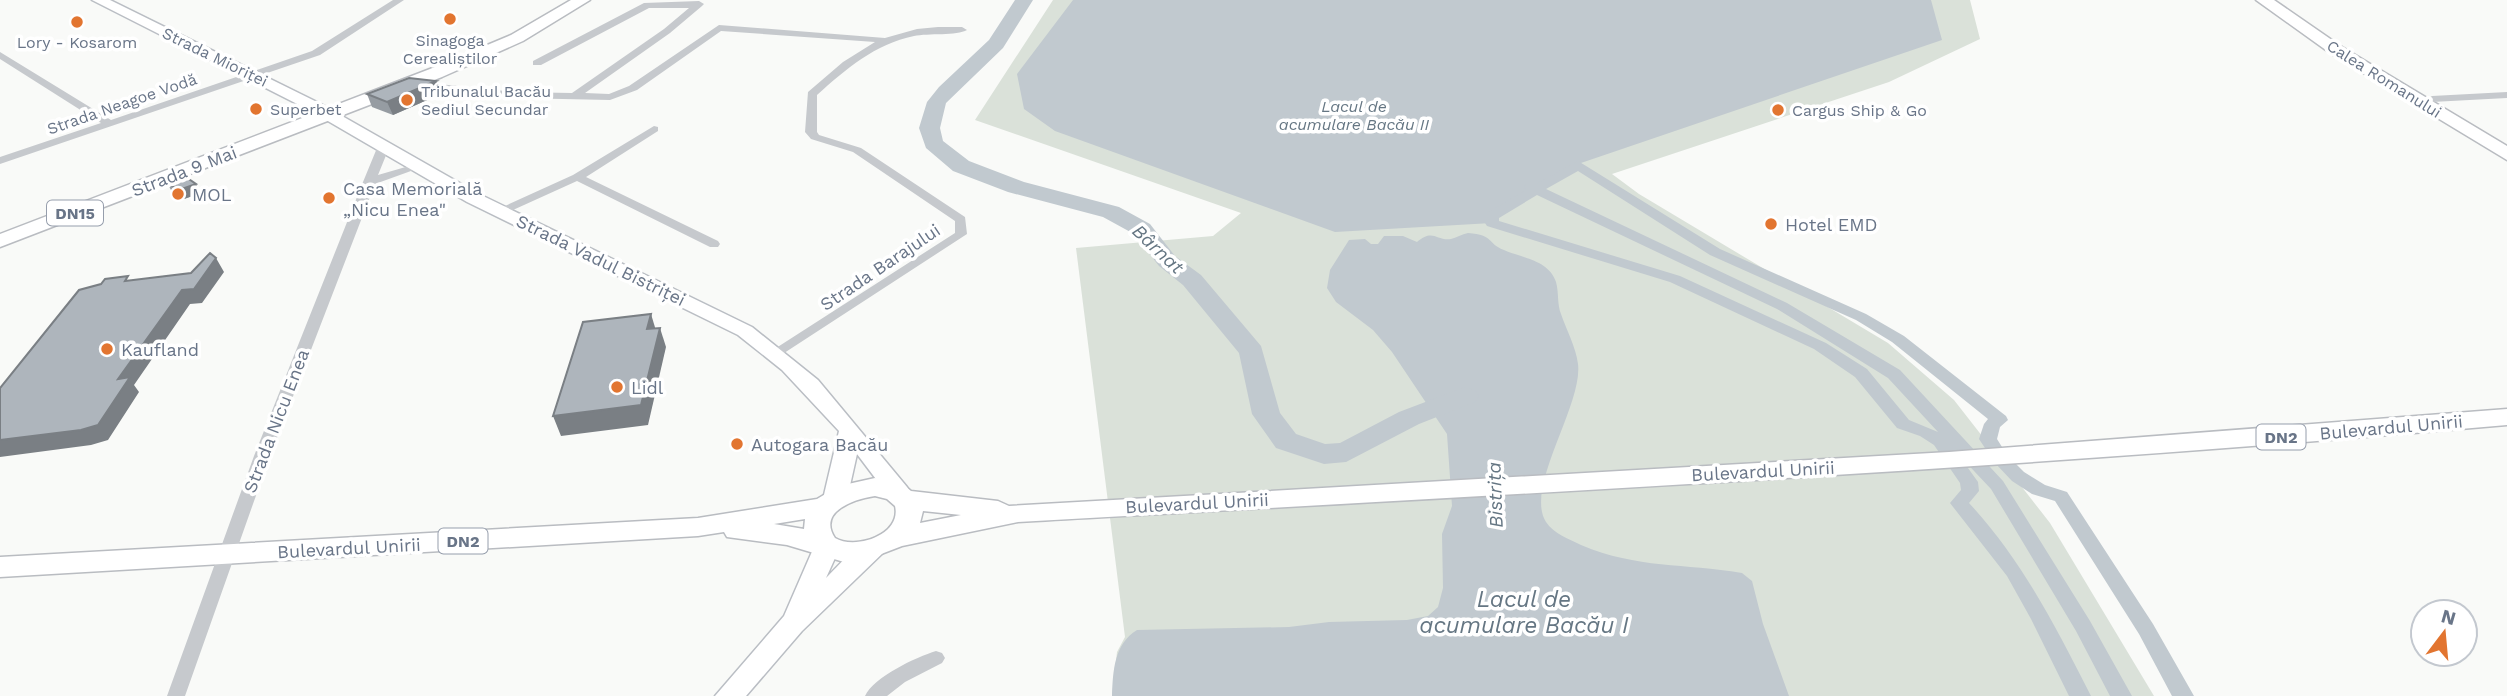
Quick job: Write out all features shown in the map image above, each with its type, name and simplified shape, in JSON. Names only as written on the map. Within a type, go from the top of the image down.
[{"type":"main road","name":"Strada Mioriței","points":[[99,0],[330,115]]},
{"type":"main road","name":"DN15","points":[[330,115],[517,37],[582,0]]},
{"type":"main road","name":"Calea Romanului","points":[[2263,0],[2336,50],[2507,154]]},
{"type":"main road","name":"Calea Romanului","points":[[2276,0],[2350,50],[2507,144]]},
{"type":"main road","name":"Strada Vadul Bistriței","points":[[330,115],[416,167],[500,211],[711,313],[778,353],[820,392],[903,497]]},
{"type":"main road","name":"Strada 9 Mai","points":[[0,241],[330,115]]},
{"type":"main road","name":"Bulevardul Unirii","points":[[898,537],[1018,513],[2013,457],[2180,446],[2507,417]]},
{"type":"main road","points":[[793,624],[824,545],[816,532],[817,519],[830,503],[850,431]]},
{"type":"main road","name":"DN2","points":[[830,503],[861,489],[888,489],[903,497]]},
{"type":"main road","name":"Bulevardul Unirii","points":[[903,497],[1018,513]]},
{"type":"main road","points":[[898,537],[908,524],[911,512],[903,497]]},
{"type":"main road","name":"Bulevardul Unirii","points":[[0,568],[698,527],[830,503]]},
{"type":"main road","name":"Bulevardul Unirii","points":[[698,527],[787,535],[824,545]]},
{"type":"main road","name":"DN2","points":[[824,545],[856,553],[873,550],[898,537]]},
{"type":"main road","points":[[729,696],[793,624],[873,550]]},
{"type":"street","name":"Strada Neagoe Vodă","points":[[0,162],[253,76],[333,45],[399,0]]},
{"type":"street","points":[[573,97],[701,2]]},
{"type":"street","points":[[537,64],[647,5],[701,2]]},
{"type":"street","points":[[409,84],[515,95],[600,98],[624,93],[714,30],[729,27],[883,40],[925,30],[962,30]]},
{"type":"street","name":"Strada Barajului","points":[[778,353],[961,234],[961,220],[857,150],[825,141],[811,132],[812,93],[858,54],[883,40]]},
{"type":"street","points":[[646,45],[658,47]]},
{"type":"street","points":[[671,49],[683,51]]},
{"type":"street","points":[[0,55],[110,124]]},
{"type":"street","points":[[2432,99],[2507,95]]},
{"type":"street","points":[[500,211],[577,177],[654,129]]},
{"type":"street","name":"Strada Nicu Enea","points":[[176,696],[252,482],[383,148]]},
{"type":"street","points":[[369,182],[416,167]]},
{"type":"street","points":[[577,177],[714,244]]},
{"type":"street","points":[[874,696],[898,677],[936,658]]},
{"type":"shaded area","points":[[1053,0],[1970,0],[1980,39],[1889,82],[1612,174],[1639,194],[1888,343],[1954,400],[2050,523],[2154,696],[1112,696],[1117,652],[1125,637],[1076,248],[1213,236],[1241,213],[975,120]]},
{"type":"water","name":"Lacul de acumulare Bacău II","points":[[1073,0],[1931,0],[1942,40],[1578,164],[1491,216],[1492,223],[1335,232],[1055,131],[1024,109],[1017,74]]},
{"type":"water","name":"Lacul de acumulare Bacău I","points":[[1468,233],[1487,237],[1498,247],[1541,264],[1547,269],[1556,282],[1560,310],[1575,351],[1578,364],[1577,381],[1542,489],[1541,507],[1546,522],[1557,533],[1602,553],[1642,562],[1742,573],[1752,581],[1763,624],[1789,696],[1112,696],[1114,668],[1119,650],[1137,630],[1289,627],[1329,622],[1407,620],[1428,616],[1438,607],[1443,588],[1442,534],[1452,506],[1447,434],[1392,352],[1373,330],[1336,302],[1327,288],[1330,270],[1349,240],[1365,239],[1371,244],[1378,244],[1384,236],[1403,236],[1417,242],[1431,235],[1451,239]]},
{"type":"building","points":[[409,78],[436,81],[387,102],[367,94]]},
{"type":"building","points":[[183,175],[196,184],[179,190],[166,181]]},
{"type":"building","name":"Kaufland","points":[[210,253],[216,258],[194,289],[182,290],[118,379],[130,377],[98,425],[81,430],[0,440],[0,388],[79,290],[101,284],[105,279],[128,276],[125,281],[191,273]]},
{"type":"building","name":"Lidl","points":[[651,314],[647,329],[660,328],[641,405],[553,416],[583,322]]},
{"type":"waterway","name":"Bârnat","points":[[1024,0],[996,44],[937,102],[931,114],[933,144],[961,166],[1016,187],[1111,212],[1142,229],[1167,261],[1192,280],[1252,352],[1266,414],[1286,441],[1324,454],[1346,452],[1409,418],[1465,396]]},
{"type":"waterway","points":[[1537,190],[1578,165],[1715,252],[1861,317],[1898,339],[2000,420],[1992,424],[1988,439],[2009,468],[2039,490],[2061,496],[2146,629],[2183,696]]},
{"type":"waterway","points":[[1531,187],[1537,190]]},
{"type":"waterway","points":[[1537,190],[1782,306],[1894,374],[1997,485],[2083,626],[2121,696]]},
{"type":"waterway","points":[[1537,190],[1492,216],[1492,223],[1675,279],[1820,346],[1861,373],[1903,424],[1926,432],[1940,441],[1969,482],[1970,491],[1959,503],[1997,548],[2028,594],[2080,696]]},
{"type":"place","name":"Sinagoga Cerealiștilor","points":[[450,19]]},
{"type":"place","name":"Lory - Kosarom","points":[[77,22]]},
{"type":"place","name":"Tribunalul Bacău Sediul Secundar","points":[[407,100]]},
{"type":"place","name":"Superbet","points":[[256,109]]},
{"type":"place","name":"Cargus Ship & Go","points":[[1778,110]]},
{"type":"place","name":"MOL","points":[[178,194]]},
{"type":"place","name":"Casa Memorială „Nicu Enea\"","points":[[329,198]]},
{"type":"place","name":"Hotel EMD","points":[[1771,224]]},
{"type":"place","name":"Kaufland","points":[[107,349]]},
{"type":"place","name":"Lidl","points":[[617,387]]},
{"type":"place","name":"Autogara Bacău","points":[[737,444]]},
{"type":"water label","name":"Bistrița","points":[[1495,495]]}]
